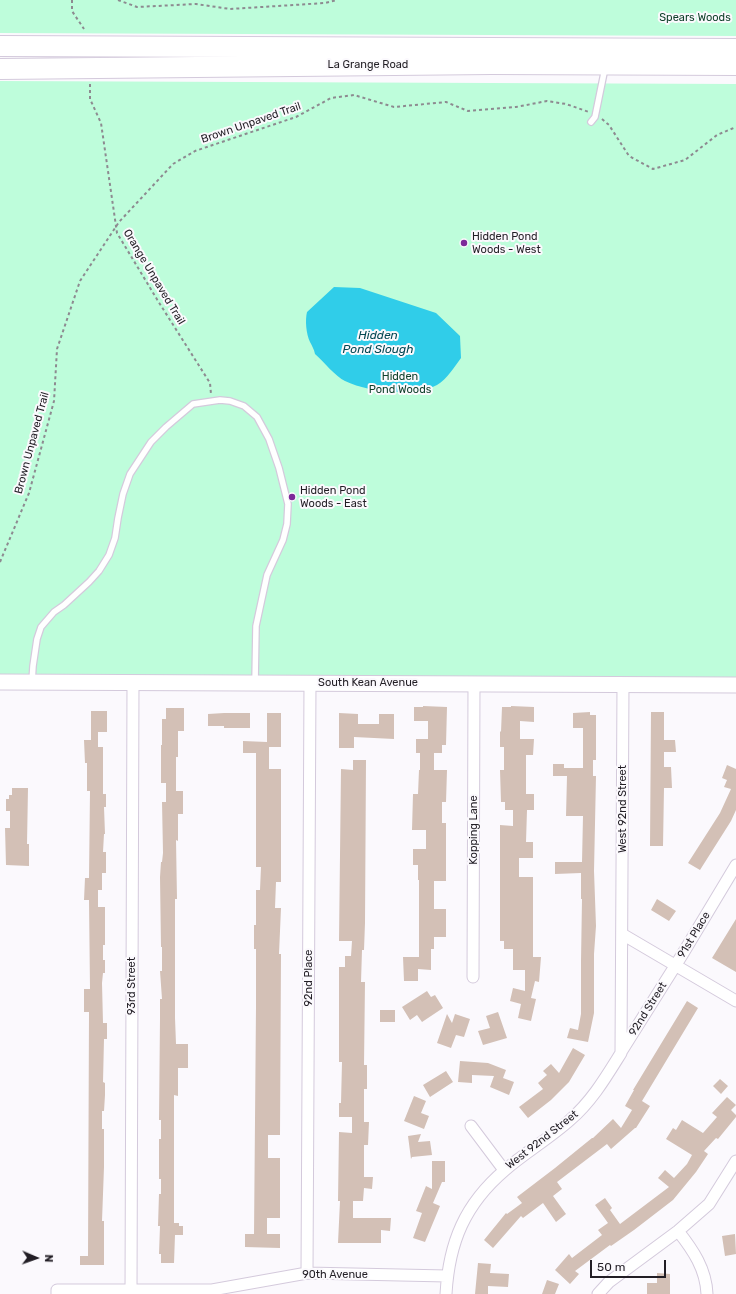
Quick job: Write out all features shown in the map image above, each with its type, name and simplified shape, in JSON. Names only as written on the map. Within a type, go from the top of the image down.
[{"type":"highway","name":"La Grange Road","points":[[0,46],[736,49]]},
{"type":"highway","name":"La Grange Road","points":[[0,69],[606,64],[736,65]]},
{"type":"street","name":"South Kean Avenue","points":[[0,682],[736,685]]},
{"type":"street","name":"93rd Street","points":[[131,1290],[133,683]]},
{"type":"street","name":"92nd Place","points":[[307,1273],[310,683]]},
{"type":"street","name":"Kopping Lane","points":[[473,977],[474,684]]},
{"type":"street","name":"West 92nd Street","points":[[446,1294],[449,1258],[462,1223],[477,1199],[504,1170],[570,1120],[587,1104],[621,1053],[623,684]]},
{"type":"street","name":"91st Place","points":[[736,865],[676,965],[736,1001]]},
{"type":"street","points":[[622,934],[676,965]]},
{"type":"street","name":"92nd Street","points":[[621,1053],[676,965]]},
{"type":"street","points":[[471,1126],[504,1170]]},
{"type":"street","points":[[598,1294],[609,1282],[678,1231],[709,1204],[736,1161]]},
{"type":"street","points":[[678,1231],[695,1254],[705,1276],[707,1294]]},
{"type":"street","name":"90th Avenue","points":[[57,1292],[131,1290],[212,1292],[307,1273],[447,1276]]},
{"type":"lane","points":[[590,122],[596,115],[606,64]]},
{"type":"lane","points":[[32,682],[36,646],[41,627],[54,612],[89,582],[99,571],[109,555],[115,538],[123,494],[130,474],[151,442],[181,413],[193,404],[212,401],[230,401],[244,406],[257,417],[269,439],[279,468],[288,504],[287,524],[284,535],[267,575],[256,626],[255,683]]},
{"type":"path","points":[[72,0],[72,10],[84,28]]},
{"type":"path","points":[[118,0],[137,7],[196,4],[230,9],[325,3],[337,0]]},
{"type":"path","name":"Orange Unpaved Trail","points":[[90,84],[90,99],[101,123],[117,233],[210,383],[212,401]]},
{"type":"path","name":"Brown Unpaved Trail","points":[[0,562],[29,493],[54,401],[57,349],[80,281],[116,227],[173,164],[195,151],[296,117],[331,98],[354,95],[394,107],[446,102],[468,111],[516,107],[547,101],[566,104],[596,115],[609,125],[629,156],[652,169],[685,160],[717,135],[736,128]]},
{"type":"green space","name":"Spears Woods","points":[[0,0],[736,0],[736,36],[0,33]]},
{"type":"green space","name":"Hidden Pond Woods","points":[[0,81],[736,84],[736,684],[0,683]]},
{"type":"water","name":"Hidden Pond Slough","points":[[334,287],[360,288],[436,313],[460,336],[461,358],[444,379],[437,385],[416,391],[390,392],[377,390],[354,385],[341,379],[315,354],[306,327],[307,312]]},
{"type":"building","points":[[414,707],[447,707],[446,745],[442,745],[442,753],[434,753],[434,770],[447,770],[446,802],[442,802],[442,823],[446,823],[446,881],[434,881],[434,909],[446,909],[446,937],[434,937],[434,949],[431,949],[431,970],[418,969],[418,981],[404,981],[403,957],[419,957],[419,880],[418,865],[413,865],[413,849],[426,849],[426,830],[412,830],[413,794],[418,794],[420,770],[420,753],[416,753],[416,739],[428,739],[428,721],[414,721]]},
{"type":"building","points":[[502,707],[534,707],[534,722],[520,721],[520,739],[534,739],[533,755],[526,755],[526,794],[534,794],[534,810],[527,810],[526,842],[533,842],[533,858],[519,858],[519,877],[533,877],[533,957],[541,957],[539,982],[535,981],[531,998],[536,999],[531,1021],[518,1018],[521,1004],[510,1001],[513,988],[525,991],[525,970],[513,970],[513,949],[504,949],[504,941],[500,941],[500,825],[513,826],[513,810],[505,810],[505,802],[501,802],[500,770],[504,770],[504,747],[500,747],[500,731],[501,732]]},
{"type":"building","points":[[166,708],[184,708],[184,731],[178,731],[178,757],[176,757],[176,791],[183,791],[183,814],[178,814],[178,841],[176,840],[177,899],[175,899],[175,1018],[176,1044],[188,1044],[188,1068],[178,1068],[178,1096],[174,1095],[174,1223],[179,1223],[179,1226],[183,1226],[183,1235],[175,1235],[174,1263],[161,1263],[161,1254],[159,1254],[160,1226],[158,1226],[159,1194],[161,1194],[161,1179],[159,1179],[159,1139],[161,1139],[161,1120],[159,1120],[160,999],[162,999],[160,971],[162,971],[162,947],[160,877],[163,853],[162,802],[166,802],[166,783],[161,783],[161,745],[162,719],[166,719]]},
{"type":"building","points":[[91,711],[107,711],[107,732],[98,732],[98,747],[103,747],[103,794],[106,794],[106,807],[104,807],[105,834],[103,852],[106,852],[106,873],[102,873],[102,890],[98,890],[98,907],[105,907],[105,945],[103,945],[103,960],[105,960],[105,973],[103,973],[102,983],[103,1023],[107,1023],[107,1039],[104,1039],[103,1082],[105,1083],[105,1095],[104,1111],[102,1111],[102,1129],[104,1129],[102,1221],[104,1221],[104,1265],[80,1265],[80,1256],[88,1256],[89,1012],[84,1012],[84,989],[90,989],[89,900],[84,900],[85,878],[89,878],[90,791],[87,791],[87,763],[85,763],[84,740],[91,740]]},
{"type":"building","points":[[590,712],[590,715],[596,715],[596,760],[593,760],[593,776],[596,776],[594,871],[596,926],[594,954],[594,1013],[588,1042],[567,1038],[570,1028],[578,1030],[581,1014],[581,873],[555,874],[555,862],[582,862],[583,816],[566,816],[567,776],[553,776],[553,764],[564,764],[564,768],[583,768],[583,728],[573,728],[573,713]]},
{"type":"building","points":[[651,712],[664,712],[664,740],[675,740],[676,752],[664,752],[664,767],[671,767],[672,788],[664,788],[663,846],[650,846]]},
{"type":"building","points":[[250,713],[250,728],[224,728],[224,726],[208,726],[208,714]]},
{"type":"building","points":[[267,713],[281,713],[281,747],[269,747],[269,769],[281,769],[281,882],[276,882],[275,908],[281,908],[279,954],[281,954],[280,1135],[268,1135],[268,1158],[280,1158],[280,1218],[267,1218],[267,1234],[280,1234],[280,1248],[245,1247],[245,1234],[254,1234],[256,949],[254,949],[254,925],[256,925],[256,890],[260,890],[261,867],[256,867],[256,753],[243,753],[243,741],[267,742]]},
{"type":"building","points":[[339,713],[358,714],[358,724],[379,724],[379,714],[394,714],[394,739],[354,737],[354,748],[339,748]]},
{"type":"building","points":[[353,760],[366,760],[365,923],[361,982],[365,982],[364,1065],[367,1065],[367,1089],[364,1089],[364,1122],[369,1122],[368,1145],[364,1145],[364,1177],[373,1177],[372,1189],[364,1188],[363,1201],[353,1201],[353,1218],[391,1218],[390,1231],[381,1230],[381,1243],[338,1243],[340,1201],[338,1201],[339,1132],[352,1133],[352,1117],[339,1117],[339,1103],[341,1103],[342,1062],[339,1062],[339,967],[345,967],[345,956],[351,956],[352,941],[339,941],[341,769],[353,770]]},
{"type":"building","points":[[727,765],[736,769],[736,810],[731,821],[700,870],[688,863],[720,813],[731,789],[724,787],[727,780],[722,778]]},
{"type":"building","points":[[12,788],[28,788],[27,844],[29,844],[29,866],[6,865],[5,828],[10,828],[10,811],[6,811],[6,799],[9,799],[9,795],[12,795]]},
{"type":"building","points":[[657,899],[676,911],[669,921],[651,910]]},
{"type":"building","points":[[736,919],[736,972],[712,958]]},
{"type":"building","points":[[427,991],[431,997],[435,995],[443,1008],[422,1022],[417,1015],[410,1020],[402,1007]]},
{"type":"building","points":[[687,1001],[698,1008],[642,1101],[650,1106],[636,1128],[611,1149],[607,1144],[557,1182],[562,1189],[553,1196],[566,1214],[556,1222],[543,1203],[523,1218],[521,1216],[493,1248],[484,1240],[506,1213],[507,1214],[522,1203],[517,1197],[593,1138],[613,1119],[621,1128],[632,1110],[625,1106],[633,1090]]},
{"type":"building","points":[[380,1010],[395,1010],[395,1022],[380,1022]]},
{"type":"building","points":[[498,1012],[507,1038],[483,1045],[478,1031],[490,1028],[486,1016]]},
{"type":"building","points":[[447,1014],[452,1023],[455,1014],[470,1019],[464,1037],[456,1035],[451,1048],[437,1043]]},
{"type":"building","points":[[573,1048],[585,1055],[569,1082],[551,1100],[528,1118],[519,1107],[543,1089],[538,1083],[547,1075],[543,1071],[551,1064],[559,1073]]},
{"type":"building","points":[[460,1061],[488,1063],[506,1070],[503,1078],[514,1082],[509,1095],[490,1087],[494,1076],[472,1075],[472,1083],[458,1082]]},
{"type":"building","points":[[446,1071],[453,1082],[430,1097],[423,1085]]},
{"type":"building","points":[[720,1079],[728,1086],[721,1094],[713,1086]]},
{"type":"building","points":[[414,1096],[426,1101],[421,1113],[429,1116],[424,1129],[404,1121]]},
{"type":"building","points":[[727,1097],[736,1105],[731,1110],[736,1117],[718,1139],[716,1138],[704,1151],[708,1154],[696,1172],[673,1200],[634,1230],[611,1246],[610,1245],[575,1271],[579,1274],[570,1284],[555,1270],[569,1254],[572,1258],[602,1235],[598,1230],[608,1223],[595,1205],[605,1198],[612,1208],[610,1210],[620,1224],[669,1187],[658,1178],[665,1170],[674,1178],[687,1164],[692,1155],[666,1139],[673,1128],[676,1130],[682,1120],[703,1133],[717,1117],[712,1113]]},
{"type":"building","points":[[421,1134],[418,1142],[430,1141],[432,1155],[412,1157],[411,1159],[408,1136]]},
{"type":"building","points":[[432,1161],[445,1161],[445,1182],[442,1182],[433,1203],[440,1206],[425,1242],[413,1238],[422,1213],[416,1211],[426,1186],[432,1189]]},
{"type":"building","points":[[735,1234],[736,1254],[725,1256],[722,1236]]},
{"type":"building","points":[[478,1263],[491,1264],[490,1273],[509,1274],[508,1287],[488,1286],[488,1294],[475,1294]]},
{"type":"building","points":[[657,1273],[670,1274],[670,1294],[647,1294],[647,1283],[657,1283]]},
{"type":"building","points":[[547,1280],[559,1284],[555,1294],[542,1294]]},
{"type":"place","name":"Hidden Pond Woods - West","points":[[464,243]]},
{"type":"place","name":"Hidden Pond Woods - East","points":[[292,497]]}]
